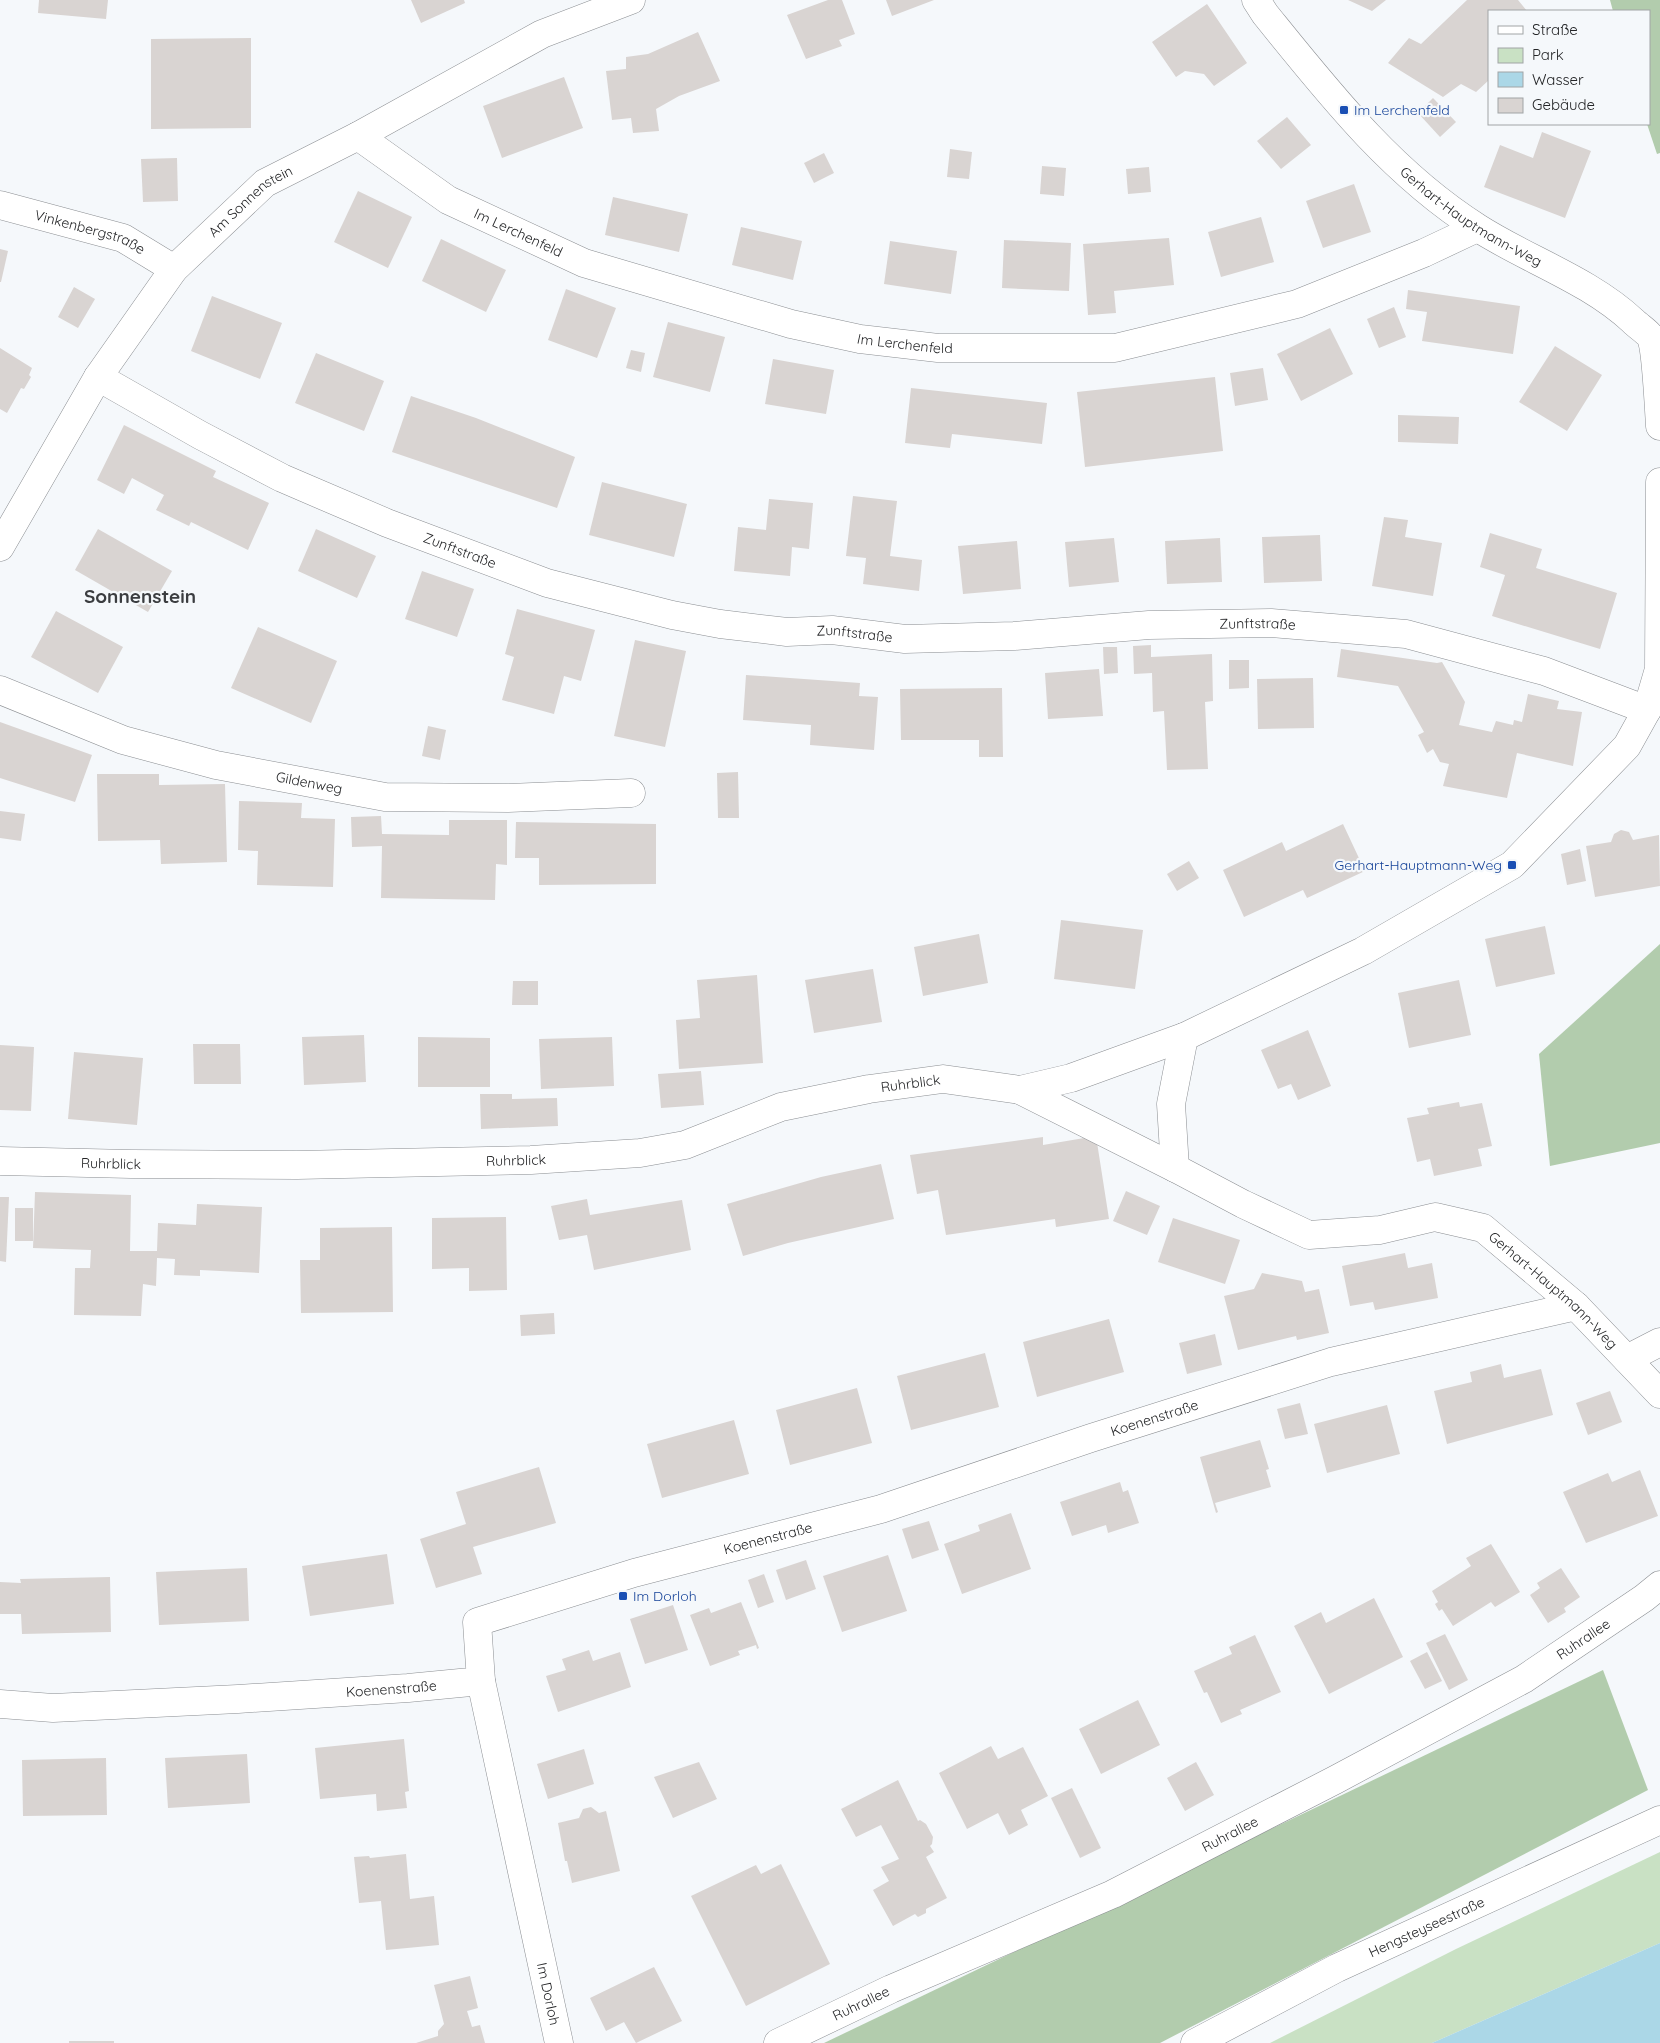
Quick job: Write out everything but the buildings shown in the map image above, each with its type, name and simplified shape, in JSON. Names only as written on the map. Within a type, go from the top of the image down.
[{"type":"street","name":"Am Sonnenstein","points":[[0,547],[98,377],[174,270],[265,183],[358,136],[542,34],[631,0]]},
{"type":"street","name":"Gerhart-Hauptmann-Weg","points":[[1256,0],[1265,14],[1344,110],[1407,175],[1477,228],[1567,276],[1620,309],[1651,337],[1657,379],[1660,426]]},
{"type":"street","name":"Im Lerchenfeld","points":[[358,136],[448,200],[584,263],[791,324],[860,339],[938,348],[1115,348],[1297,304],[1424,253],[1477,228]]},
{"type":"street","name":"Vinkenbergstraße","points":[[0,206],[123,238],[174,270]]},
{"type":"street","name":"Zunftstraße","points":[[98,377],[200,435],[282,478],[387,523],[547,583],[672,615],[720,624],[788,632],[832,630],[905,638],[1014,636],[1149,625],[1271,623],[1406,634],[1544,671],[1647,710]]},
{"type":"street","points":[[1175,1168],[1171,1104],[1184,1037],[1363,951],[1512,865],[1627,746],[1647,710],[1658,669],[1660,482]]},
{"type":"street","name":"Gildenweg","points":[[0,690],[123,740],[216,765],[386,797],[508,798],[631,793]]},
{"type":"street","name":"Ruhrblick","points":[[1020,1090],[1070,1078],[1184,1037]]},
{"type":"street","name":"Ruhrblick","points":[[0,1161],[297,1165],[531,1160],[640,1153],[685,1145],[781,1107],[869,1089],[943,1079],[1020,1090],[1175,1168]]},
{"type":"street","name":"Gerhart-Hauptmann-Weg","points":[[1175,1168],[1243,1204],[1309,1235],[1380,1230],[1435,1217],[1483,1228],[1576,1306],[1660,1394]]},
{"type":"street","name":"Koenenstraße","points":[[0,1704],[53,1708],[228,1700],[408,1688],[481,1680],[477,1622],[634,1573],[881,1509],[1091,1438],[1331,1362],[1576,1306]]},
{"type":"street","name":"Gerhart-Hauptmann-Weg","points":[[1627,1359],[1660,1342]]},
{"type":"street","name":"Ruhrallee","points":[[778,2043],[891,1989],[1113,1894],[1326,1785],[1524,1679],[1660,1586]]},
{"type":"street","name":"Im Dorloh","points":[[481,1680],[559,2043]]},
{"type":"street","name":"Hengsteyseestraße","points":[[1195,2043],[1337,1968],[1660,1820]]},
{"type":"green space","points":[[1610,0],[1660,0],[1660,153],[1657,154],[1647,125],[1650,125],[1650,10],[1613,10]]},
{"type":"green space","points":[[1660,944],[1660,1143],[1550,1166],[1539,1054]]},
{"type":"green space","points":[[1603,1670],[1648,1790],[1160,2043],[824,2043]]},
{"type":"green space","points":[[1660,1852],[1660,1943],[1432,2043],[1270,2043],[1456,1949]]},
{"type":"water","points":[[1660,1943],[1660,2043],[1432,2043]]},
{"type":"place","name":"Im Lerchenfeld","points":[[1344,110]]},
{"type":"place","name":"Gerhart-Hauptmann-Weg","points":[[1512,865]]},
{"type":"place","name":"Im Dorloh","points":[[623,1596]]},
{"type":"district","name":"Sonnenstein","points":[[140,596]]}]
